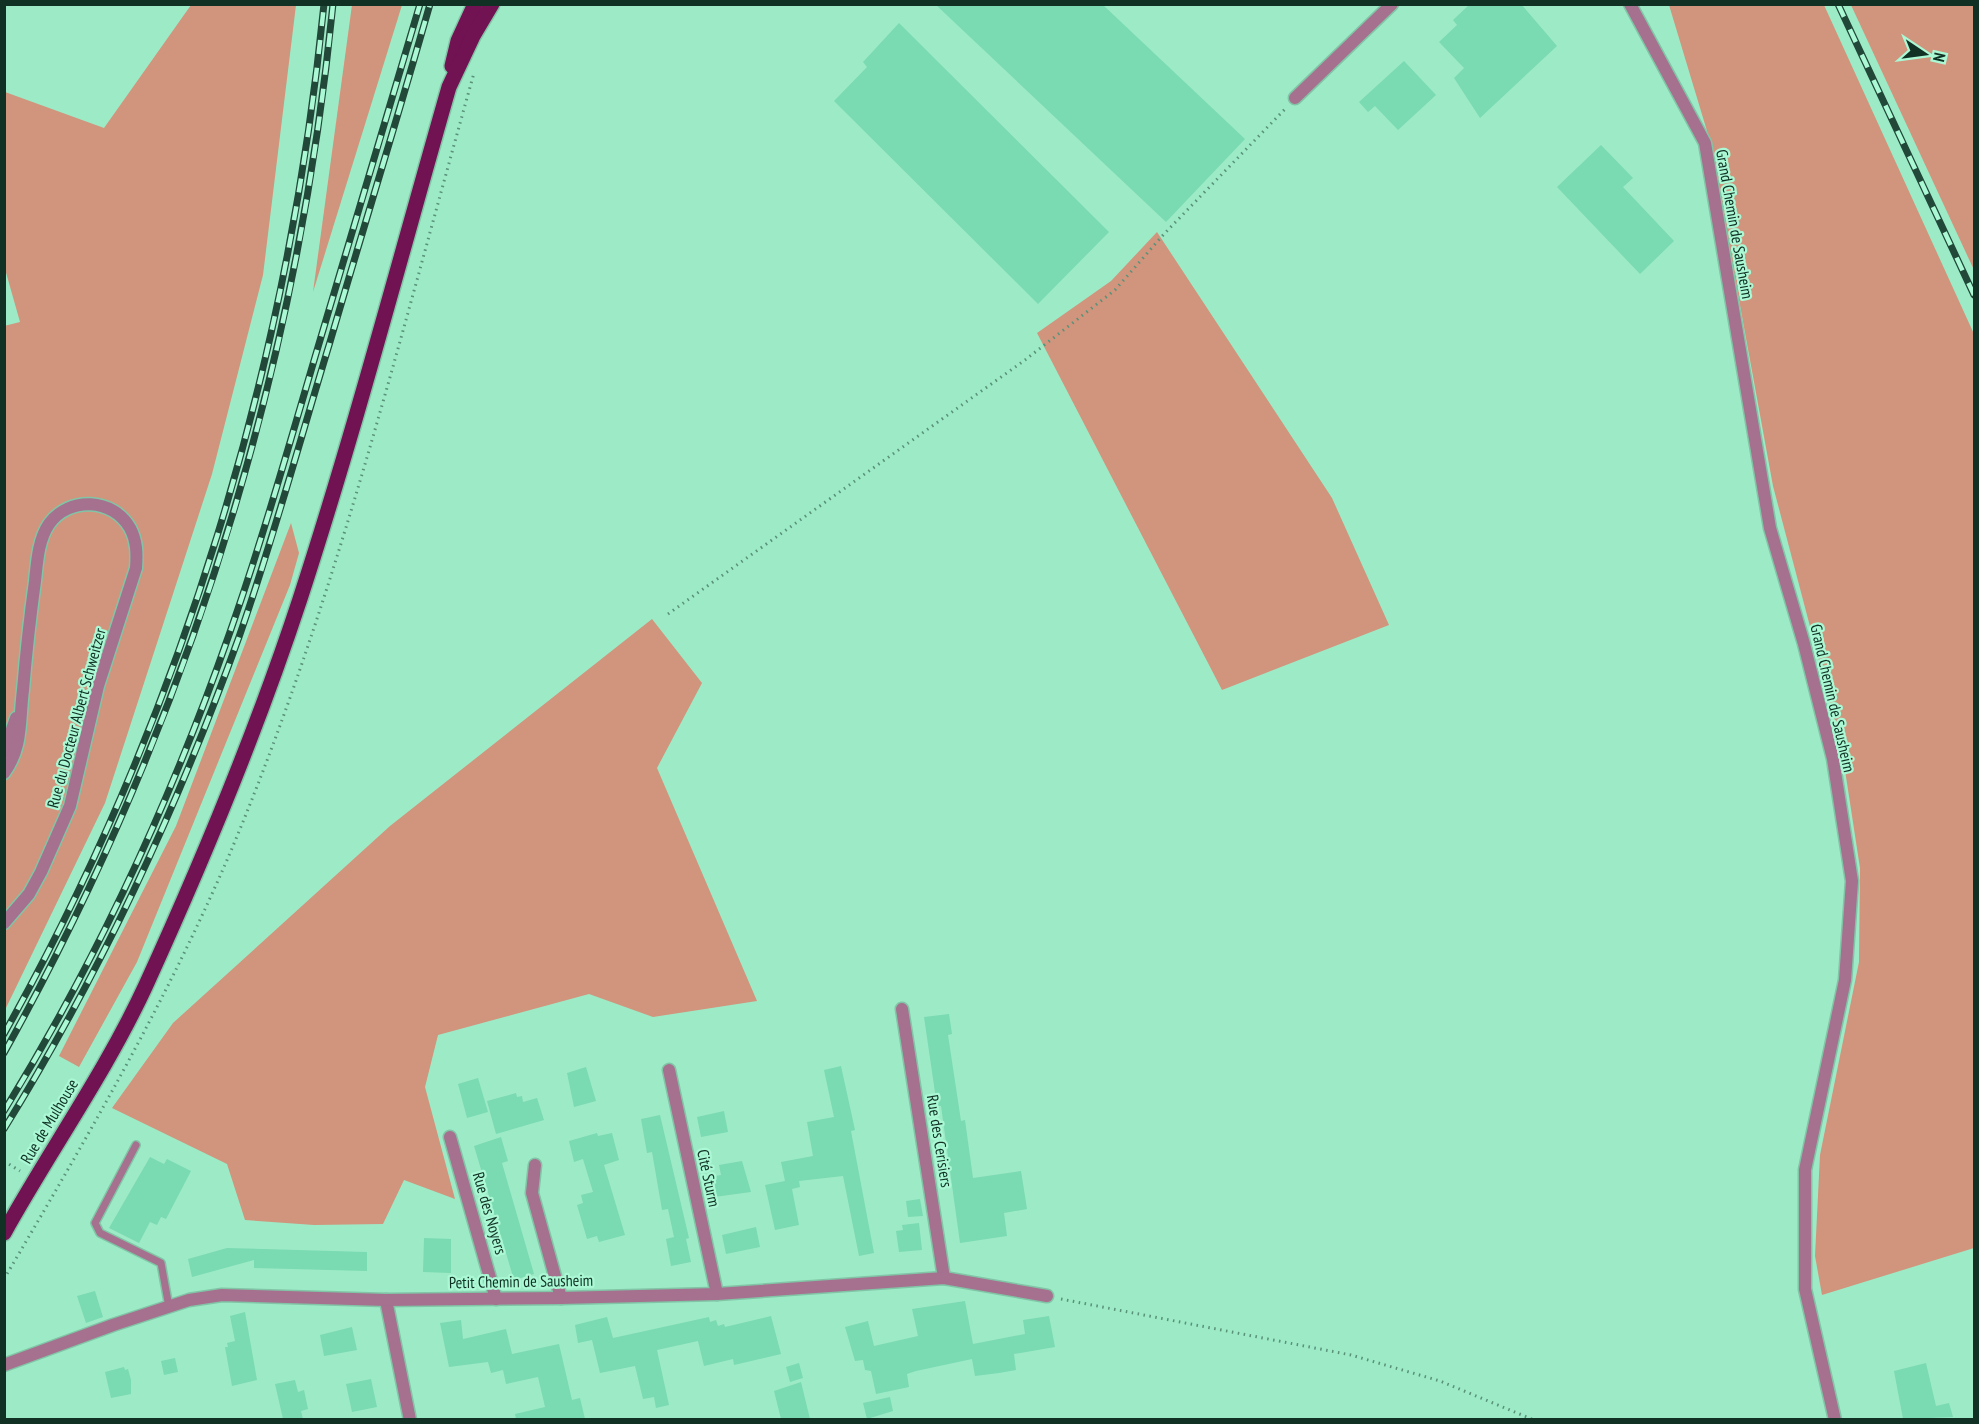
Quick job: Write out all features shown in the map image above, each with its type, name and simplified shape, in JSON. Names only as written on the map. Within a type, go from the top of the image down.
[{"type":"main road","points":[[449,87],[458,41],[475,4]]},
{"type":"main road","points":[[449,87],[482,19],[492,4]]},
{"type":"main road","name":"Rue de Mulhouse","points":[[4,1233],[107,1059],[145,987],[275,671],[311,566],[449,87]]},
{"type":"street","points":[[1295,98],[1392,4]]},
{"type":"street","name":"Grand Chemin de Sausheim","points":[[1630,4],[1705,143],[1770,528],[1804,644],[1833,759],[1852,880],[1845,980],[1805,1170],[1804,1289],[1834,1419]]},
{"type":"street","name":"Rue du Docteur Albert Schweitzer","points":[[4,773],[18,748],[37,562],[45,533],[54,519],[69,508],[84,504],[106,507],[123,518],[129,527],[137,548],[136,568],[96,693],[70,806],[29,894],[4,923]]},
{"type":"street","name":"Rue du Docteur Albert Schweitzer","points":[[4,752],[22,696]]},
{"type":"street","name":"Rue des Cerisiers","points":[[903,1009],[944,1278]]},
{"type":"street","name":"Cité Sturm","points":[[669,1070],[717,1294]]},
{"type":"street","name":"Rue des Noyers","points":[[450,1137],[496,1299]]},
{"type":"street","points":[[535,1165],[532,1193],[561,1298]]},
{"type":"street","name":"Petit Chemin de Sausheim","points":[[4,1365],[169,1306],[222,1295],[387,1300],[561,1298],[717,1294],[944,1278],[1047,1296]]},
{"type":"street","points":[[387,1300],[410,1419]]},
{"type":"lane","points":[[136,1145],[95,1223],[100,1233],[160,1263],[169,1306]]},
{"type":"path","points":[[668,614],[1025,360],[1114,290],[1164,234],[1295,98]]},
{"type":"path","points":[[4,1279],[148,1029],[194,935]]},
{"type":"path","points":[[4,1161],[21,1169],[15,1179]]},
{"type":"path","points":[[1047,1296],[1351,1355],[1440,1381],[1534,1419]]},
{"type":"shaded area","points":[[191,5],[296,5],[263,275],[212,474],[105,803],[5,1010],[4,326],[20,322],[5,269],[5,92],[104,128]]},
{"type":"shaded area","points":[[352,5],[402,5],[313,292]]},
{"type":"shaded area","points":[[1669,5],[1824,5],[1974,334],[1974,1248],[1822,1295],[1815,1256],[1820,1155],[1859,962],[1860,868],[1841,744],[1773,486],[1710,141]]},
{"type":"shaded area","points":[[1851,5],[1974,5],[1974,270]]},
{"type":"shaded area","points":[[1157,232],[1332,498],[1389,625],[1222,690],[1037,333],[1111,281]]},
{"type":"shaded area","points":[[291,523],[299,553],[290,585],[137,962],[79,1067],[59,1056],[176,826]]},
{"type":"shaded area","points":[[652,619],[702,683],[657,768],[757,1001],[653,1017],[589,994],[438,1035],[425,1087],[455,1199],[404,1180],[383,1224],[314,1225],[245,1220],[227,1164],[112,1108],[173,1023],[390,826]]},
{"type":"building","points":[[935,4],[1102,4],[1245,139],[1166,222]]},
{"type":"building","points":[[1470,4],[1521,4],[1557,46],[1480,118],[1454,78],[1464,68],[1439,42],[1457,25],[1453,20]]},
{"type":"building","points":[[899,23],[1109,232],[1038,304],[834,101],[867,67],[863,62]]},
{"type":"building","points":[[1404,61],[1436,95],[1398,130],[1375,106],[1368,112],[1359,102]]},
{"type":"building","points":[[1601,145],[1633,178],[1623,187],[1674,241],[1640,274],[1557,187]]},
{"type":"building","points":[[949,1014],[952,1034],[948,1035],[961,1121],[965,1120],[973,1178],[1021,1171],[1027,1209],[1004,1213],[1007,1236],[960,1243],[941,1106],[937,1106],[924,1017]]},
{"type":"building","points":[[841,1066],[855,1130],[851,1131],[874,1253],[859,1256],[843,1176],[799,1181],[800,1187],[792,1189],[799,1225],[775,1230],[765,1185],[785,1181],[781,1162],[813,1156],[807,1122],[834,1117],[824,1070]]},
{"type":"building","points":[[586,1067],[596,1101],[574,1107],[567,1073]]},
{"type":"building","points":[[478,1078],[488,1112],[467,1118],[458,1084]]},
{"type":"building","points":[[516,1093],[517,1097],[522,1096],[523,1102],[537,1098],[544,1120],[496,1134],[487,1101]]},
{"type":"building","points":[[724,1111],[728,1132],[701,1137],[697,1117]]},
{"type":"building","points":[[660,1115],[689,1238],[686,1239],[691,1262],[671,1266],[666,1239],[674,1237],[668,1209],[662,1210],[652,1152],[647,1153],[641,1119]]},
{"type":"building","points":[[597,1133],[598,1136],[612,1133],[619,1160],[604,1165],[625,1235],[599,1242],[597,1236],[587,1239],[577,1205],[583,1203],[581,1195],[593,1192],[583,1159],[574,1162],[569,1141]]},
{"type":"building","points":[[501,1137],[508,1161],[502,1163],[534,1274],[514,1280],[474,1146]]},
{"type":"building","points":[[150,1157],[164,1164],[167,1159],[191,1171],[166,1219],[161,1217],[157,1225],[150,1222],[139,1243],[109,1228]]},
{"type":"building","points":[[742,1161],[751,1192],[714,1197],[710,1177],[721,1175],[719,1165]]},
{"type":"building","points":[[920,1199],[923,1216],[908,1217],[906,1201]]},
{"type":"building","points":[[919,1223],[922,1250],[899,1252],[896,1231],[903,1230],[902,1225]]},
{"type":"building","points":[[756,1227],[760,1247],[726,1254],[722,1235]]},
{"type":"building","points":[[424,1238],[451,1239],[451,1273],[423,1272]]},
{"type":"building","points":[[227,1248],[367,1252],[367,1271],[254,1268],[254,1260],[192,1277],[188,1259]]},
{"type":"building","points":[[95,1291],[103,1317],[86,1323],[77,1296]]},
{"type":"building","points":[[965,1301],[973,1344],[1025,1334],[1023,1320],[1049,1316],[1055,1347],[1014,1354],[1016,1370],[975,1376],[972,1359],[907,1374],[909,1387],[876,1394],[871,1371],[865,1370],[863,1360],[855,1361],[845,1327],[868,1321],[874,1346],[918,1336],[912,1309]]},
{"type":"building","points":[[245,1312],[257,1380],[232,1386],[225,1347],[228,1347],[227,1343],[235,1341],[230,1316]]},
{"type":"building","points":[[771,1316],[781,1354],[734,1365],[733,1359],[704,1366],[698,1341],[657,1350],[669,1405],[656,1408],[654,1397],[643,1399],[635,1366],[600,1373],[592,1340],[578,1343],[575,1325],[607,1317],[613,1338],[709,1317],[710,1322],[716,1320],[718,1326],[724,1324],[725,1327]]},
{"type":"building","points":[[461,1320],[463,1339],[506,1329],[512,1354],[559,1344],[572,1400],[580,1398],[585,1419],[516,1419],[515,1414],[545,1407],[538,1377],[506,1384],[503,1370],[491,1373],[488,1362],[449,1367],[440,1323]]},
{"type":"building","points":[[352,1327],[357,1350],[324,1356],[320,1335]]},
{"type":"building","points":[[175,1358],[178,1372],[164,1375],[161,1361]]},
{"type":"building","points":[[799,1363],[803,1378],[790,1382],[786,1367]]},
{"type":"building","points":[[1926,1363],[1936,1406],[1949,1403],[1953,1417],[1903,1419],[1894,1371]]},
{"type":"building","points":[[124,1367],[125,1370],[128,1369],[131,1380],[131,1394],[111,1398],[105,1372]]},
{"type":"building","points":[[371,1379],[377,1407],[352,1412],[346,1384]]},
{"type":"building","points":[[295,1380],[298,1392],[304,1390],[308,1409],[301,1411],[303,1419],[283,1419],[275,1384]]},
{"type":"building","points":[[801,1382],[810,1419],[781,1419],[774,1391]]},
{"type":"building","points":[[890,1397],[893,1411],[867,1419],[863,1403]]},
{"type":"railway","points":[[4,1034],[67,913],[124,790],[174,664],[217,536],[254,405],[284,273],[307,139],[324,4]]},
{"type":"railway","points":[[4,1053],[69,929],[127,803],[179,676],[223,546],[261,414],[292,280],[316,143],[333,4]]},
{"type":"railway","points":[[4,1111],[38,1054],[101,937],[158,817],[207,694],[265,526],[420,4]]},
{"type":"railway","points":[[4,1129],[104,951],[163,827],[215,701],[239,637],[275,527],[430,4]]},
{"type":"railway","points":[[1838,4],[1974,295]]}]
